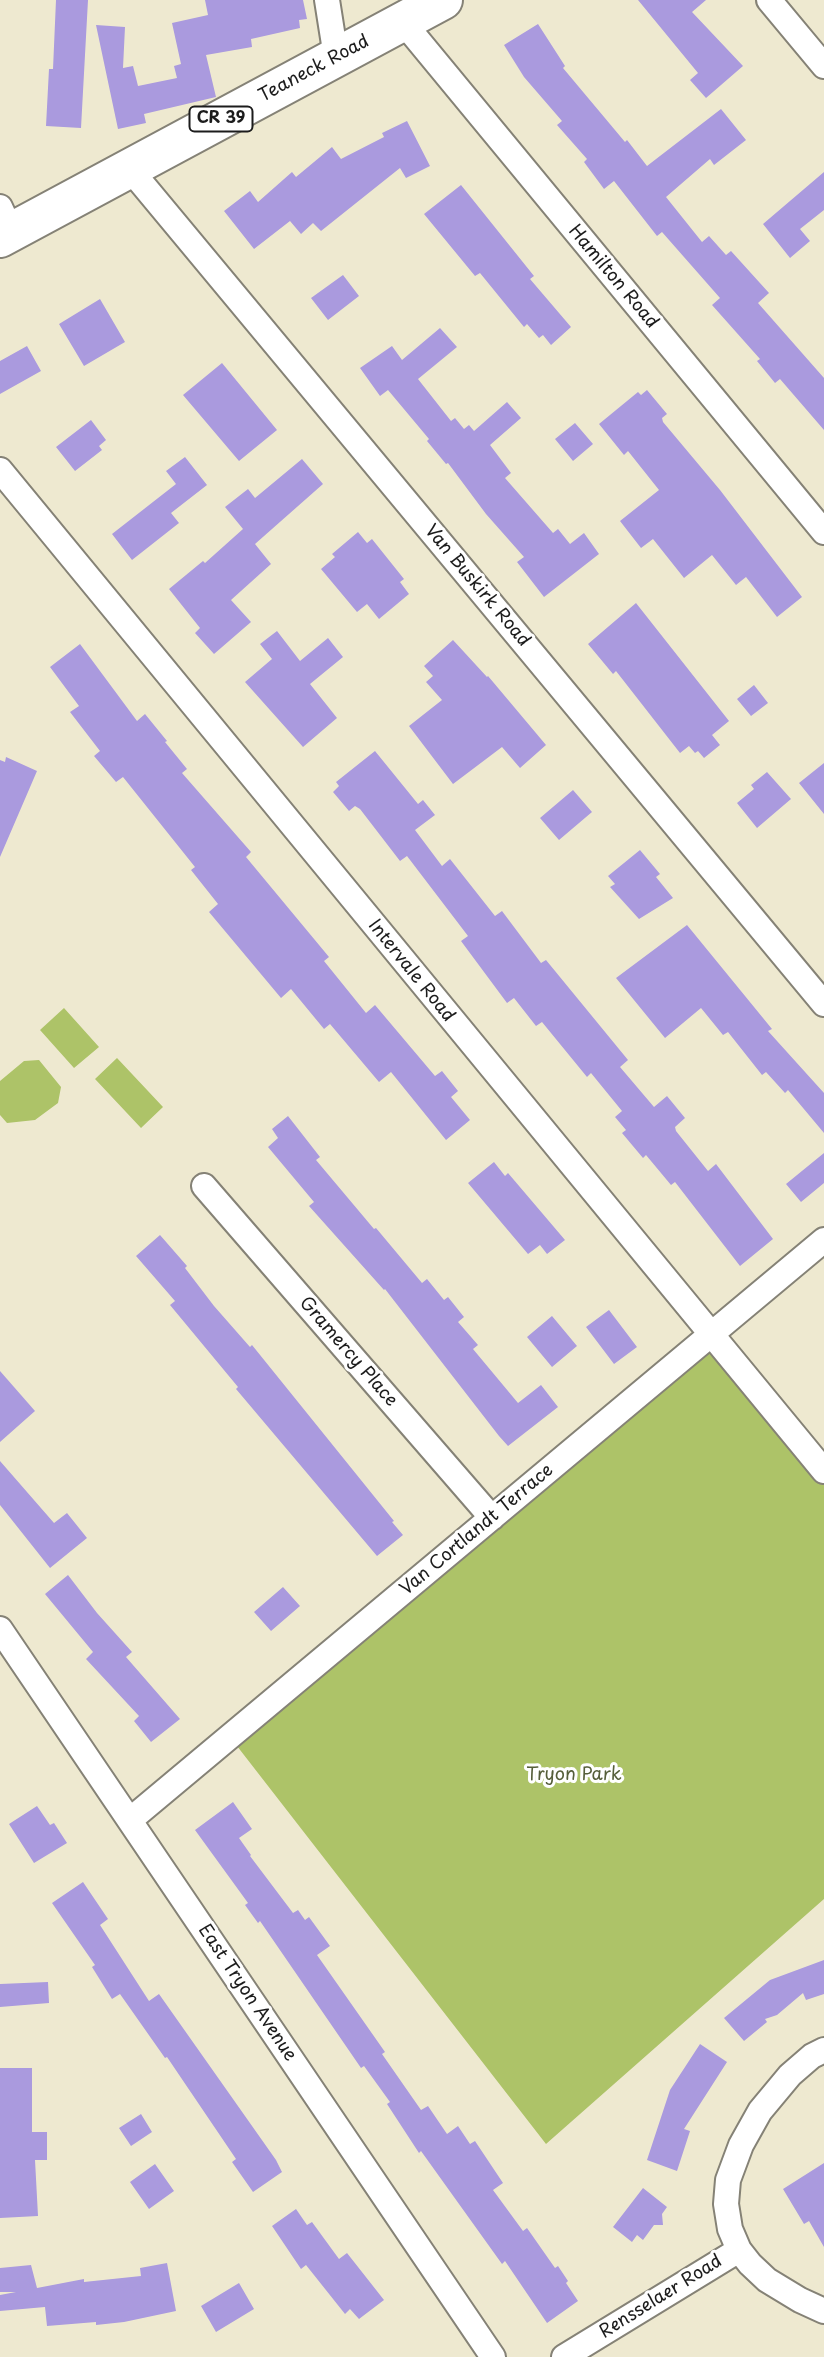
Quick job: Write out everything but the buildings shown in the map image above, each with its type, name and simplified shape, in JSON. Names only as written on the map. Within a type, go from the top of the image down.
[{"type":"main road","name":"Teaneck Road","points":[[4,226],[129,168],[443,0]]},
{"type":"street","points":[[327,0],[336,57]]},
{"type":"street","points":[[769,0],[824,66]]},
{"type":"street","name":"Hamilton Road","points":[[403,22],[824,533]]},
{"type":"street","name":"Van Buskirk Road","points":[[129,168],[824,1004]]},
{"type":"street","name":"Intervale Road","points":[[0,470],[710,1336],[824,1471]]},
{"type":"street","name":"Gramercy Place","points":[[204,1186],[492,1518]]},
{"type":"street","name":"Van Cortlandt Terrace","points":[[130,1821],[824,1241]]},
{"type":"street","name":"East Tryon Avenue","points":[[0,1629],[489,2355]]},
{"type":"street","points":[[739,2250],[730,2229],[726,2204],[728,2180],[741,2145],[760,2111],[790,2075],[812,2056],[824,2050]]},
{"type":"street","name":"Rensselaer Road","points":[[564,2357],[739,2250],[767,2280],[800,2301],[824,2311]]},
{"type":"green space","points":[[64,1008],[99,1047],[74,1068],[40,1030]]},
{"type":"green space","points":[[117,1058],[163,1107],[141,1128],[95,1079]]},
{"type":"green space","points":[[39,1060],[61,1087],[58,1103],[35,1120],[7,1123],[0,1115],[0,1081],[24,1061]]},
{"type":"green space","name":"Tryon Park","points":[[710,1336],[824,1471],[824,1899],[546,2144],[230,1737]]}]
